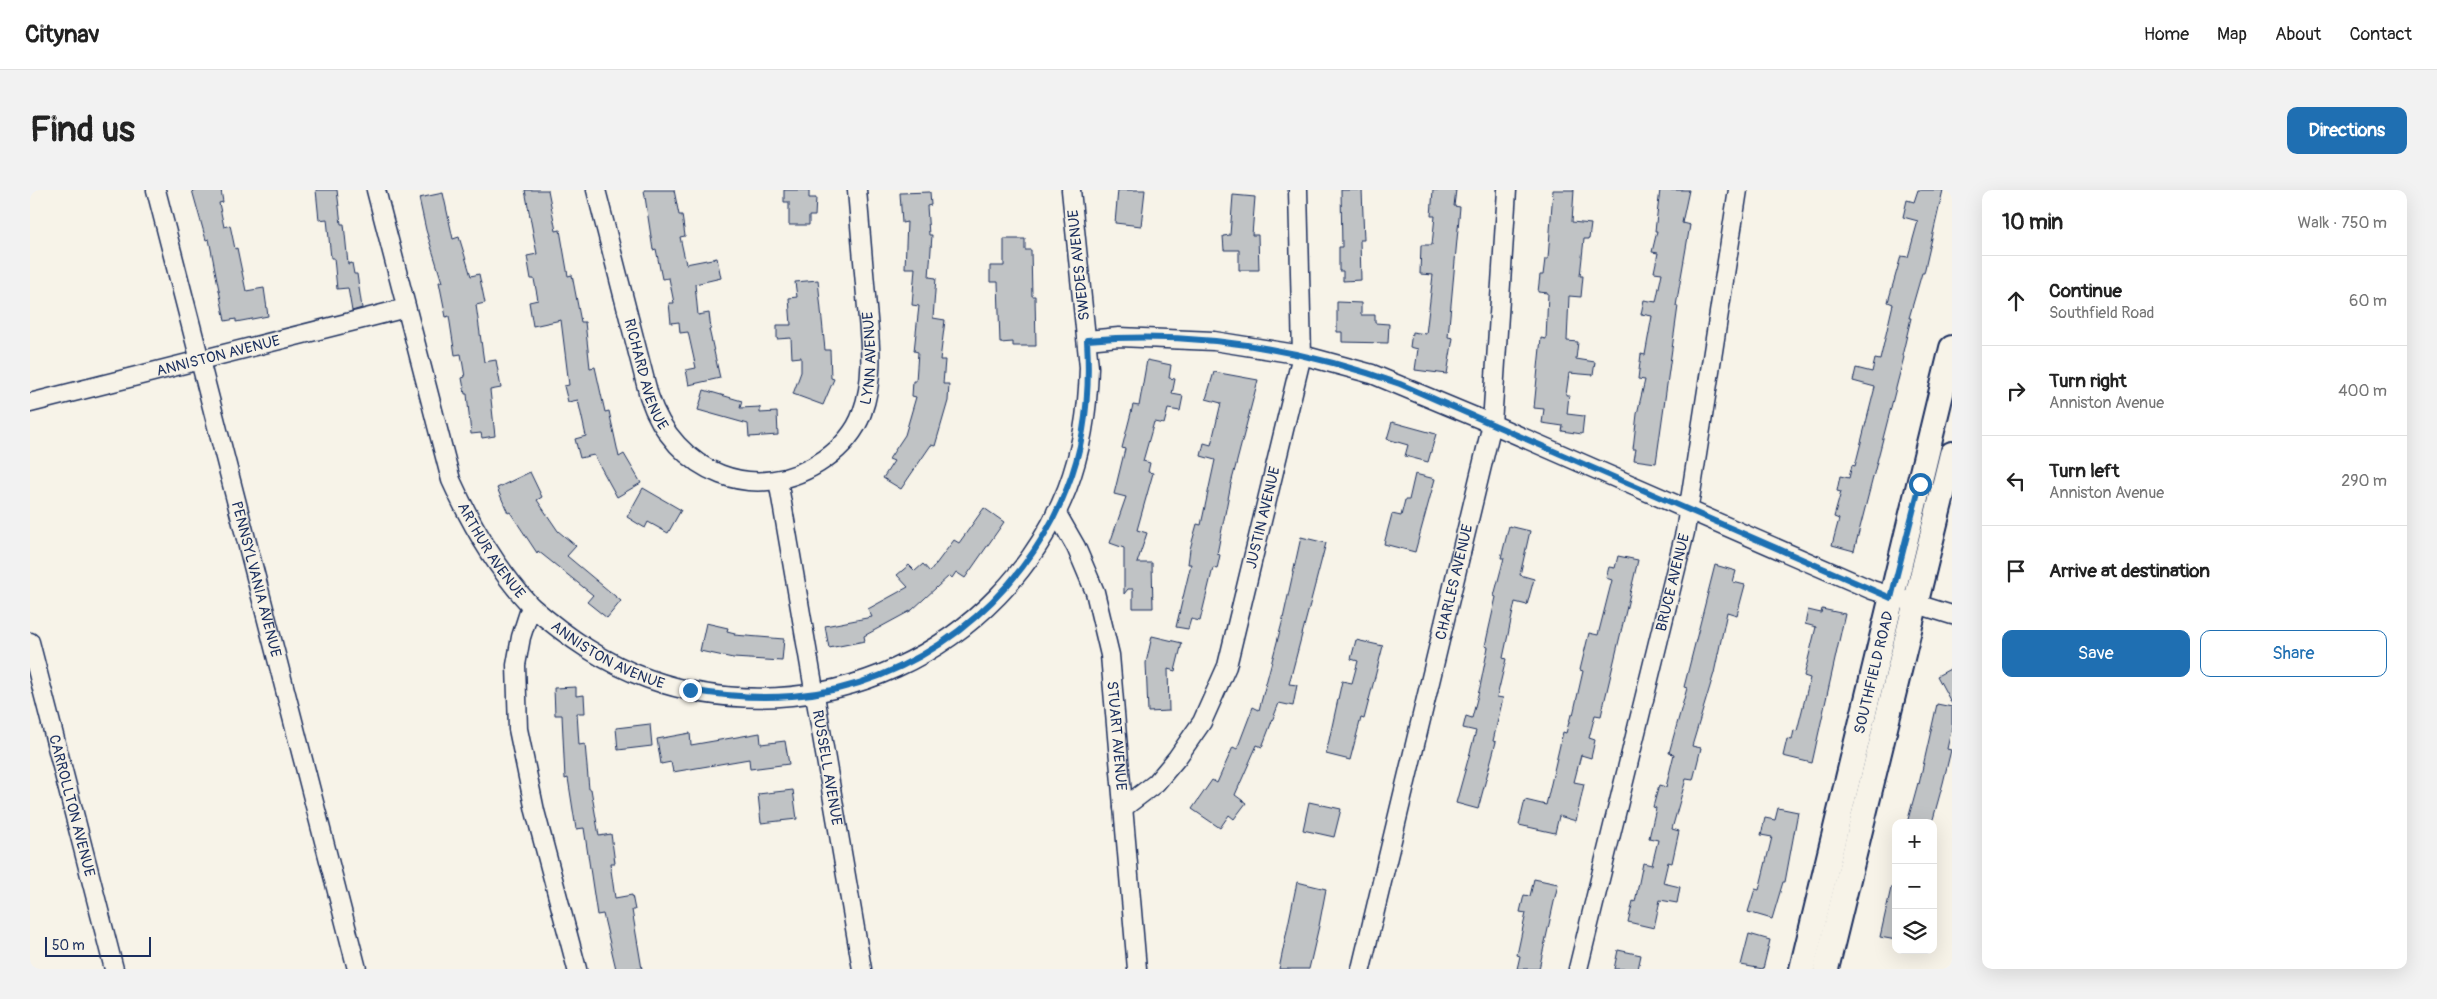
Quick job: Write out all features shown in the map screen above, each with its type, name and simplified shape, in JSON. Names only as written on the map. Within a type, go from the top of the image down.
[{"type":"main road","name":"SOUTHFIELD ROAD","points":[[1802,969],[1891,598],[1946,403],[1952,348]]},
{"type":"main road","name":"SOUTHFIELD ROAD","points":[[1826,969],[1952,454]]},
{"type":"main road","points":[[1819,899],[1842,906]]},
{"type":"street","name":"PENNSYLVANIA AVENUE","points":[[156,190],[357,969]]},
{"type":"street","name":"ARTHUR AVENUE","points":[[376,190],[452,480],[469,519],[491,556],[531,606],[521,637],[516,665],[518,729],[535,811],[577,969]]},
{"type":"street","name":"RICHARD AVENUE","points":[[596,190],[649,396],[660,422],[681,451],[711,471],[734,479],[778,480]]},
{"type":"street","name":"LYNN AVENUE","points":[[778,480],[805,472],[833,454],[849,436],[862,415],[869,392],[871,360],[857,190]]},
{"type":"street","name":"SWEDES AVENUE","points":[[1071,190],[1087,340]]},
{"type":"street","name":"JUSTIN AVENUE","points":[[1124,808],[1156,783],[1187,746],[1211,704],[1227,666],[1302,355],[1298,190]]},
{"type":"street","name":"CHARLES AVENUE","points":[[1361,969],[1492,424],[1507,190]]},
{"type":"street","name":"BRUCE AVENUE","points":[[1578,969],[1689,510],[1738,190]]},
{"type":"street","name":"ANNISTON AVENUE","points":[[30,403],[406,308]]},
{"type":"street","points":[[1087,340],[1119,337],[1214,341],[1302,355],[1393,382],[1891,598],[1952,615]]},
{"type":"street","name":"ANNISTON AVENUE","points":[[531,606],[560,631],[594,654],[650,679],[690,690],[731,696],[793,696],[853,684],[892,670],[928,652],[957,633],[993,602],[1020,571],[1043,537],[1071,476],[1084,429],[1088,388],[1087,340]]},
{"type":"street","name":"RUSSELL AVENUE","points":[[778,480],[862,969]]},
{"type":"street","name":"STUART AVENUE","points":[[1056,512],[1085,567],[1101,612],[1113,676],[1137,969]]},
{"type":"street","name":"CARROLLTON AVENUE","points":[[30,642],[114,969]]},
{"type":"building","points":[[192,190],[221,190],[223,202],[219,203],[224,227],[230,225],[246,291],[264,288],[268,316],[236,322],[236,319],[225,321],[209,239],[206,240]]},
{"type":"building","points":[[316,190],[337,190],[341,224],[344,224],[348,264],[352,263],[354,274],[357,274],[362,308],[352,311],[348,288],[337,289],[334,258],[331,258],[327,219],[319,220]]},
{"type":"building","points":[[525,190],[548,190],[556,231],[560,230],[568,276],[572,275],[581,322],[585,322],[590,368],[595,367],[605,412],[609,411],[619,457],[624,454],[641,483],[617,497],[594,455],[580,458],[575,439],[586,436],[578,400],[568,402],[564,386],[569,385],[561,320],[533,326],[529,302],[538,300],[534,279],[531,279],[527,256],[537,254]]},
{"type":"building","points":[[644,190],[674,190],[679,215],[682,215],[685,236],[680,237],[686,264],[717,258],[721,278],[695,284],[698,315],[709,313],[711,329],[709,329],[720,378],[689,385],[686,370],[696,368],[688,332],[680,333],[679,322],[671,323],[669,303],[674,303],[669,278],[662,279],[656,249],[653,250]]},
{"type":"building","points":[[784,190],[809,190],[809,198],[816,198],[815,216],[809,216],[809,225],[789,225],[789,202],[784,202]]},
{"type":"building","points":[[1118,190],[1145,190],[1141,226],[1115,223]]},
{"type":"building","points":[[1341,190],[1362,190],[1364,240],[1360,240],[1361,280],[1343,281],[1343,271],[1339,271],[1339,247],[1342,247]]},
{"type":"building","points":[[1433,190],[1456,190],[1454,206],[1460,207],[1448,337],[1453,338],[1447,374],[1415,370],[1418,349],[1410,347],[1412,332],[1426,334],[1433,275],[1420,274],[1421,245],[1432,245],[1435,216],[1431,216]]},
{"type":"building","points":[[1553,190],[1574,190],[1572,222],[1591,224],[1589,239],[1584,239],[1580,276],[1583,276],[1581,297],[1569,296],[1567,341],[1578,342],[1576,359],[1595,362],[1593,375],[1569,373],[1566,395],[1569,395],[1567,414],[1584,416],[1582,434],[1562,431],[1563,426],[1542,423],[1544,409],[1534,408],[1541,338],[1546,339],[1548,293],[1538,292],[1540,275],[1543,275],[1545,259],[1548,259]]},
{"type":"building","points":[[1660,190],[1689,190],[1682,223],[1690,225],[1676,306],[1678,306],[1656,463],[1634,460],[1636,449],[1633,449],[1637,414],[1645,380],[1638,379],[1641,354],[1645,355],[1652,316],[1641,314],[1644,300],[1656,302],[1662,273],[1654,272],[1658,253],[1652,252],[1657,231],[1655,231]]},
{"type":"building","points":[[1918,190],[1943,190],[1924,273],[1922,273],[1909,318],[1911,318],[1902,356],[1904,357],[1854,551],[1832,545],[1839,519],[1834,517],[1841,492],[1837,491],[1840,476],[1849,478],[1852,465],[1855,466],[1875,387],[1853,381],[1856,368],[1872,372],[1875,359],[1880,360],[1893,304],[1888,302],[1901,256],[1908,257],[1918,221],[1903,217],[1907,200],[1914,202]]},
{"type":"building","points":[[930,192],[931,205],[927,206],[929,235],[932,235],[929,277],[936,278],[933,318],[945,320],[940,360],[945,360],[943,384],[949,384],[948,401],[935,446],[931,445],[901,489],[883,478],[894,461],[889,459],[905,435],[916,397],[912,396],[913,381],[916,381],[918,352],[914,351],[919,306],[912,305],[915,268],[905,268],[907,222],[902,223],[900,193]]},
{"type":"building","points":[[443,193],[453,239],[459,237],[471,276],[479,274],[485,303],[476,305],[484,362],[496,360],[501,388],[490,390],[495,436],[482,438],[481,433],[471,434],[467,394],[465,394],[462,378],[465,377],[461,354],[455,355],[449,316],[446,317],[439,282],[442,282],[426,230],[419,198]]},
{"type":"building","points":[[1233,195],[1255,197],[1252,235],[1258,235],[1259,270],[1239,270],[1239,250],[1224,250],[1223,236],[1230,235]]},
{"type":"building","points":[[1004,239],[1025,239],[1025,250],[1031,250],[1032,296],[1035,296],[1036,346],[1013,346],[1013,342],[1000,343],[998,282],[990,282],[990,266],[1004,266]]},
{"type":"building","points":[[818,280],[825,350],[830,350],[831,378],[834,379],[823,405],[793,394],[801,372],[801,357],[792,358],[791,338],[777,339],[777,325],[791,325],[789,298],[797,297],[795,282]]},
{"type":"building","points":[[1337,302],[1361,303],[1361,315],[1375,315],[1375,323],[1389,324],[1388,343],[1342,342],[1342,332],[1337,332]]},
{"type":"building","points":[[1147,360],[1171,365],[1169,378],[1175,379],[1172,394],[1183,396],[1180,411],[1168,409],[1164,424],[1154,422],[1143,461],[1150,463],[1148,472],[1153,473],[1137,530],[1147,533],[1137,563],[1152,563],[1153,608],[1133,608],[1133,589],[1128,589],[1124,594],[1124,548],[1110,543],[1126,497],[1114,494],[1125,449],[1122,448],[1133,405],[1139,406]]},
{"type":"building","points":[[1214,372],[1258,380],[1231,484],[1217,554],[1220,555],[1217,569],[1213,568],[1200,621],[1191,619],[1188,629],[1176,627],[1191,564],[1188,564],[1190,549],[1197,524],[1201,525],[1215,460],[1201,456],[1204,443],[1211,445],[1221,403],[1206,399]]},
{"type":"building","points":[[704,390],[742,401],[740,408],[760,407],[760,413],[777,412],[778,435],[749,437],[748,424],[698,410]]},
{"type":"building","points":[[1392,422],[1436,434],[1428,462],[1405,456],[1408,445],[1387,439]]},
{"type":"building","points":[[530,472],[542,497],[537,500],[558,531],[576,546],[567,556],[621,601],[607,618],[587,602],[593,595],[538,551],[537,553],[510,512],[508,513],[497,488]]},
{"type":"building","points":[[1415,474],[1435,479],[1415,552],[1384,544],[1392,514],[1401,516],[1405,500],[1409,500]]},
{"type":"building","points":[[643,488],[681,510],[668,533],[648,522],[645,528],[627,517]]},
{"type":"building","points":[[984,508],[1004,522],[965,578],[956,572],[952,578],[949,576],[912,610],[864,636],[865,641],[829,648],[825,626],[872,617],[868,609],[908,587],[897,575],[909,565],[915,571],[923,564],[930,572],[954,540],[959,543]]},
{"type":"building","points":[[1509,526],[1530,531],[1520,575],[1534,579],[1527,605],[1515,602],[1503,658],[1506,659],[1497,697],[1503,698],[1493,741],[1496,742],[1478,809],[1456,803],[1476,731],[1463,728],[1466,716],[1472,718],[1480,687],[1488,647],[1485,646],[1496,597],[1494,596],[1504,558],[1501,558]]},
{"type":"building","points":[[1301,537],[1326,543],[1289,684],[1297,685],[1293,706],[1279,703],[1262,747],[1257,745],[1235,795],[1246,803],[1234,819],[1229,815],[1220,828],[1192,809],[1212,780],[1217,783],[1233,747],[1237,749],[1253,707],[1259,710],[1282,623]]},
{"type":"building","points":[[1618,556],[1638,560],[1601,716],[1595,715],[1589,738],[1595,740],[1591,758],[1581,755],[1574,782],[1584,784],[1576,821],[1559,816],[1555,833],[1519,825],[1525,800],[1546,805],[1563,732],[1566,733],[1571,715],[1573,715],[1583,671],[1580,670],[1589,633],[1598,635],[1612,580],[1606,578],[1609,567],[1615,568]]},
{"type":"building","points":[[1715,565],[1736,571],[1733,582],[1745,585],[1737,615],[1727,612],[1714,673],[1692,746],[1701,748],[1693,780],[1686,779],[1672,829],[1679,831],[1672,863],[1668,862],[1663,883],[1680,887],[1677,903],[1660,900],[1654,928],[1628,922],[1633,901],[1635,902],[1643,863],[1652,865],[1658,840],[1649,838],[1656,808],[1653,807],[1659,785],[1666,787],[1674,754],[1669,753],[1687,688],[1684,687]]},
{"type":"building","points":[[1822,609],[1845,614],[1812,763],[1783,756],[1787,739],[1792,740],[1794,730],[1797,731],[1810,678],[1804,676],[1816,627],[1805,624],[1808,610],[1821,613]]},
{"type":"building","points":[[706,623],[728,628],[727,631],[735,633],[734,635],[784,639],[782,661],[733,658],[700,651]]},
{"type":"building","points":[[1152,636],[1182,643],[1175,671],[1168,669],[1169,711],[1148,712],[1146,663]]},
{"type":"building","points":[[1356,640],[1383,646],[1364,719],[1361,718],[1350,760],[1326,754],[1342,681],[1352,683],[1358,661],[1351,659]]},
{"type":"building","points":[[1952,668],[1952,704],[1937,676]]},
{"type":"building","points":[[576,687],[576,696],[584,695],[585,713],[577,713],[579,745],[585,744],[589,789],[591,789],[599,836],[611,834],[615,863],[610,863],[615,898],[632,895],[635,910],[632,910],[642,969],[616,969],[603,914],[597,915],[584,828],[576,829],[568,778],[565,779],[562,715],[555,715],[554,688]]},
{"type":"building","points":[[1937,704],[1952,707],[1952,726],[1947,749],[1951,750],[1933,819],[1908,819],[1919,784]]},
{"type":"building","points":[[650,724],[652,746],[618,750],[616,728]]},
{"type":"building","points":[[690,733],[691,745],[760,733],[761,744],[785,741],[789,764],[750,769],[749,759],[673,772],[671,762],[661,764],[657,739]]},
{"type":"building","points":[[793,790],[797,819],[761,823],[758,794]]},
{"type":"building","points":[[1309,802],[1341,809],[1334,837],[1303,830]]},
{"type":"building","points":[[1778,808],[1798,812],[1785,882],[1783,882],[1772,919],[1748,912],[1755,889],[1759,890],[1772,837],[1761,835],[1765,818],[1775,820]]},
{"type":"building","points":[[1534,879],[1558,884],[1539,969],[1517,969],[1520,956],[1517,955],[1526,913],[1520,912],[1524,895],[1530,896]]},
{"type":"building","points":[[1297,882],[1326,889],[1319,926],[1309,969],[1279,969]]},
{"type":"building","points":[[1891,888],[1892,888],[1892,939],[1880,937]]},
{"type":"building","points":[[1749,934],[1770,940],[1763,969],[1741,965]]},
{"type":"building","points":[[1618,950],[1641,955],[1638,969],[1614,969]]},
{"type":"route","points":[[690,690],[752,698],[793,696],[853,684],[892,670],[928,652],[946,641],[978,616],[1020,571],[1043,537],[1067,488],[1084,429],[1089,368],[1087,340],[1119,337],[1214,341],[1302,355],[1372,374],[1400,384],[1891,598],[1920,484]]}]
